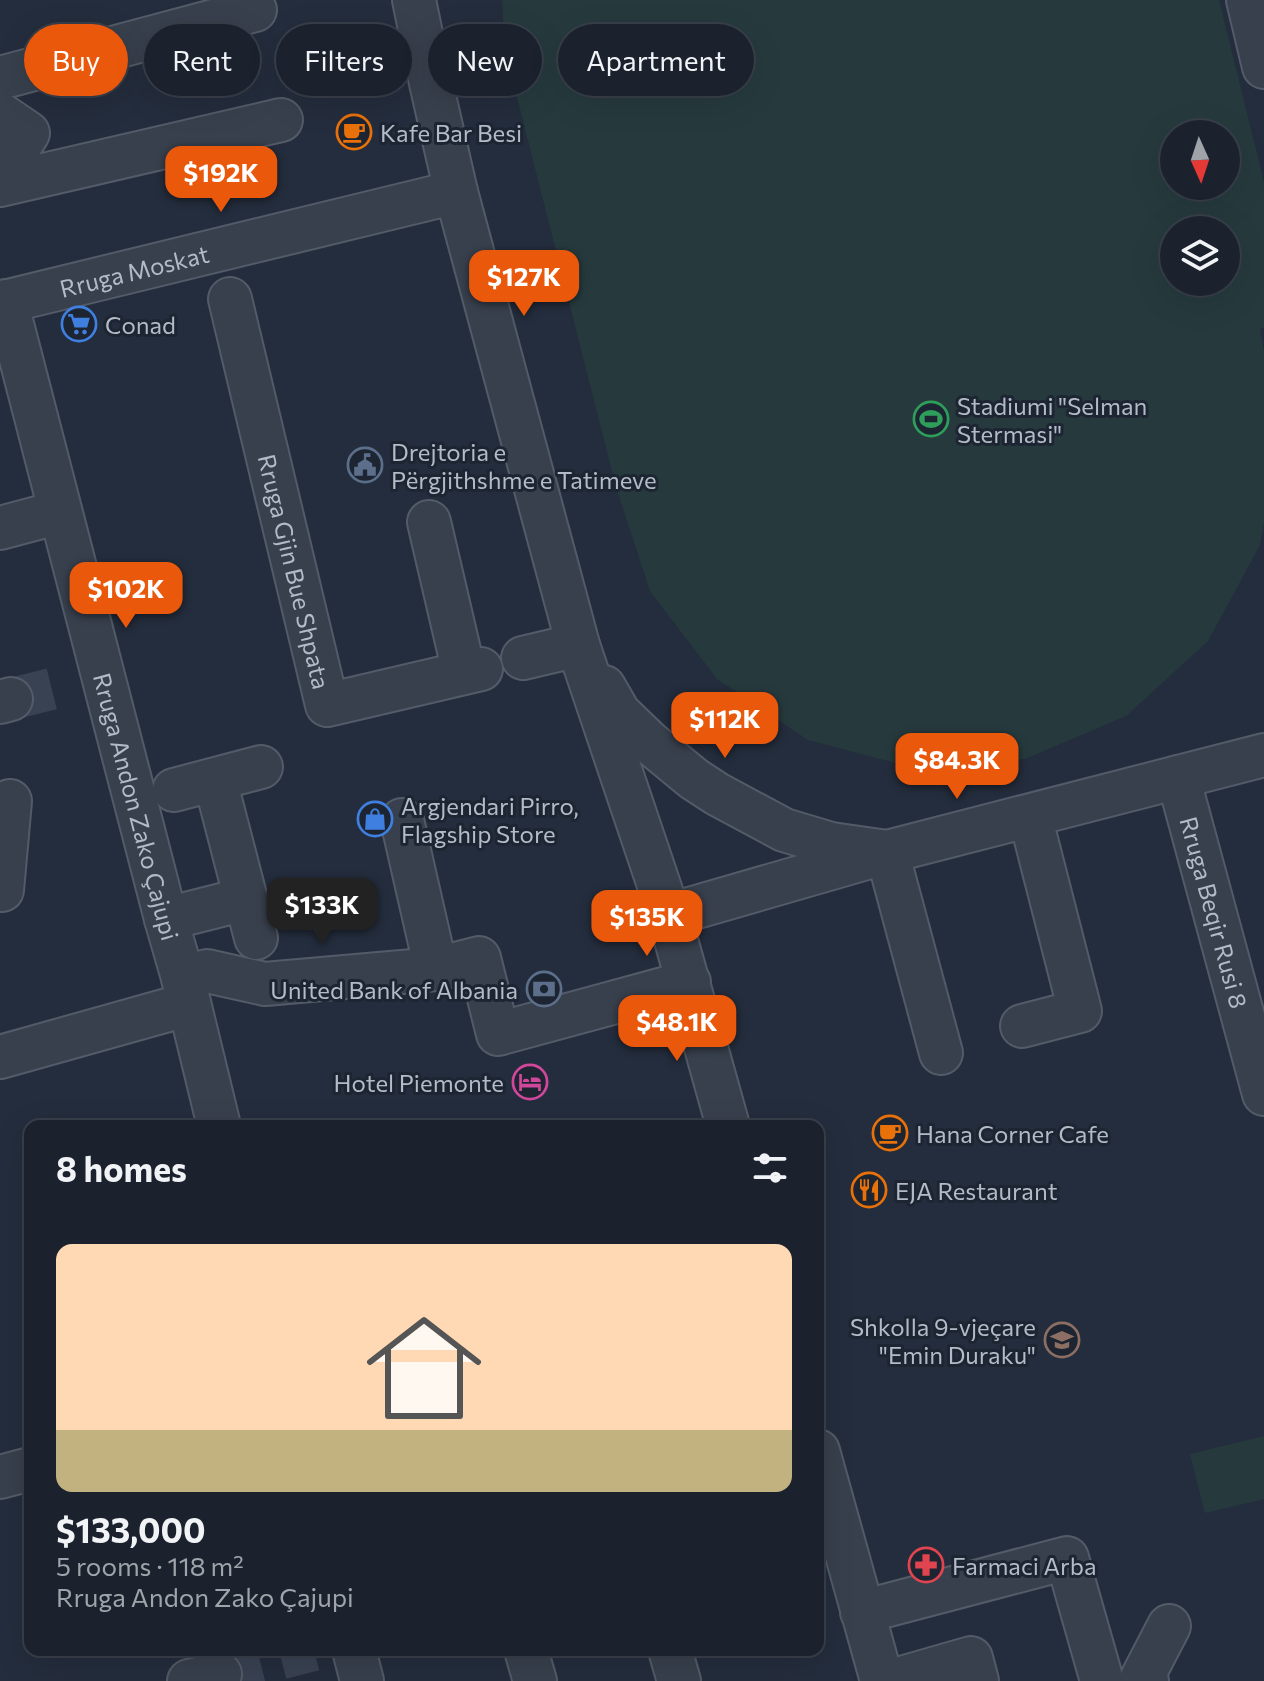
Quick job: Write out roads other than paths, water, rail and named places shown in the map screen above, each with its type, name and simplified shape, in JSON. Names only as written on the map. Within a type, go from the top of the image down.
[{"type":"street","points":[[414,0],[456,192],[578,645],[669,915],[726,1120]]},
{"type":"street","points":[[1248,0],[1264,67]]},
{"type":"street","points":[[0,78],[255,10]]},
{"type":"street","points":[[0,114],[28,133],[0,178]]},
{"type":"street","points":[[0,185],[281,120]]},
{"type":"street","name":"Rruga Moskat","points":[[3,302],[456,192]]},
{"type":"street","name":"Rruga Gjin Bue Shpata","points":[[230,299],[327,705],[473,670],[429,522]]},
{"type":"street","name":"Rruga Andon Zako Çajupi","points":[[3,302],[60,512],[87,680],[166,919],[218,1120]]},
{"type":"street","points":[[0,528],[60,512]]},
{"type":"street","points":[[523,658],[578,645]]},
{"type":"street","points":[[578,645],[619,713],[694,779],[784,830],[831,844],[887,852]]},
{"type":"street","points":[[669,915],[887,852],[1264,755]]},
{"type":"street","points":[[174,790],[261,767]]},
{"type":"street","name":"Rruga Beqir Rusi 8","points":[[1178,777],[1247,967],[1264,1094]]},
{"type":"street","points":[[166,919],[251,919],[215,780]]},
{"type":"street","points":[[1022,1026],[1080,1011],[1030,816]]},
{"type":"street","points":[[402,820],[436,969]]},
{"type":"street","points":[[2,890],[5,826]]},
{"type":"street","points":[[887,852],[941,1053]]},
{"type":"street","points":[[0,1057],[186,991],[207,971],[265,984],[436,969],[479,958],[498,1034],[689,982]]},
{"type":"street","points":[[0,1477],[24,1471]]},
{"type":"street","points":[[824,1473],[882,1681]]},
{"type":"street","points":[[862,1612],[1067,1558],[1102,1681]]},
{"type":"street","points":[[1147,1681],[1142,1678],[1169,1626]]},
{"type":"street","points":[[356,1656],[362,1681]]},
{"type":"street","points":[[528,1656],[535,1681]]},
{"type":"street","points":[[672,1656],[679,1681]]},
{"type":"street","points":[[891,1681],[971,1658],[977,1681]]},
{"type":"tunnel","points":[[11,699],[71,684]]},
{"type":"tunnel","points":[[220,1674],[290,1656]]},
{"type":"place","name":"Kafe Bar Besi","points":[[354,132]]},
{"type":"place","name":"Conad","points":[[79,324]]},
{"type":"place","name":"Stadiumi \"Selman Stermasi\"","points":[[931,419]]},
{"type":"place","name":"Drejtoria e Përgjithshme e Tatimeve","points":[[365,465]]},
{"type":"place","name":"Argjendari Pirro, Flagship Store","points":[[375,819]]},
{"type":"place","name":"United Bank of Albania","points":[[544,989]]},
{"type":"place","name":"Hotel Piemonte","points":[[530,1082]]},
{"type":"place","name":"Hana Corner Cafe","points":[[890,1133]]},
{"type":"place","name":"EJA Restaurant","points":[[869,1190]]},
{"type":"place","name":"Shkolla 9-vjeçare \"Emin Duraku\"","points":[[1062,1340]]},
{"type":"place","name":"Farmaci Arba","points":[[926,1565]]}]
